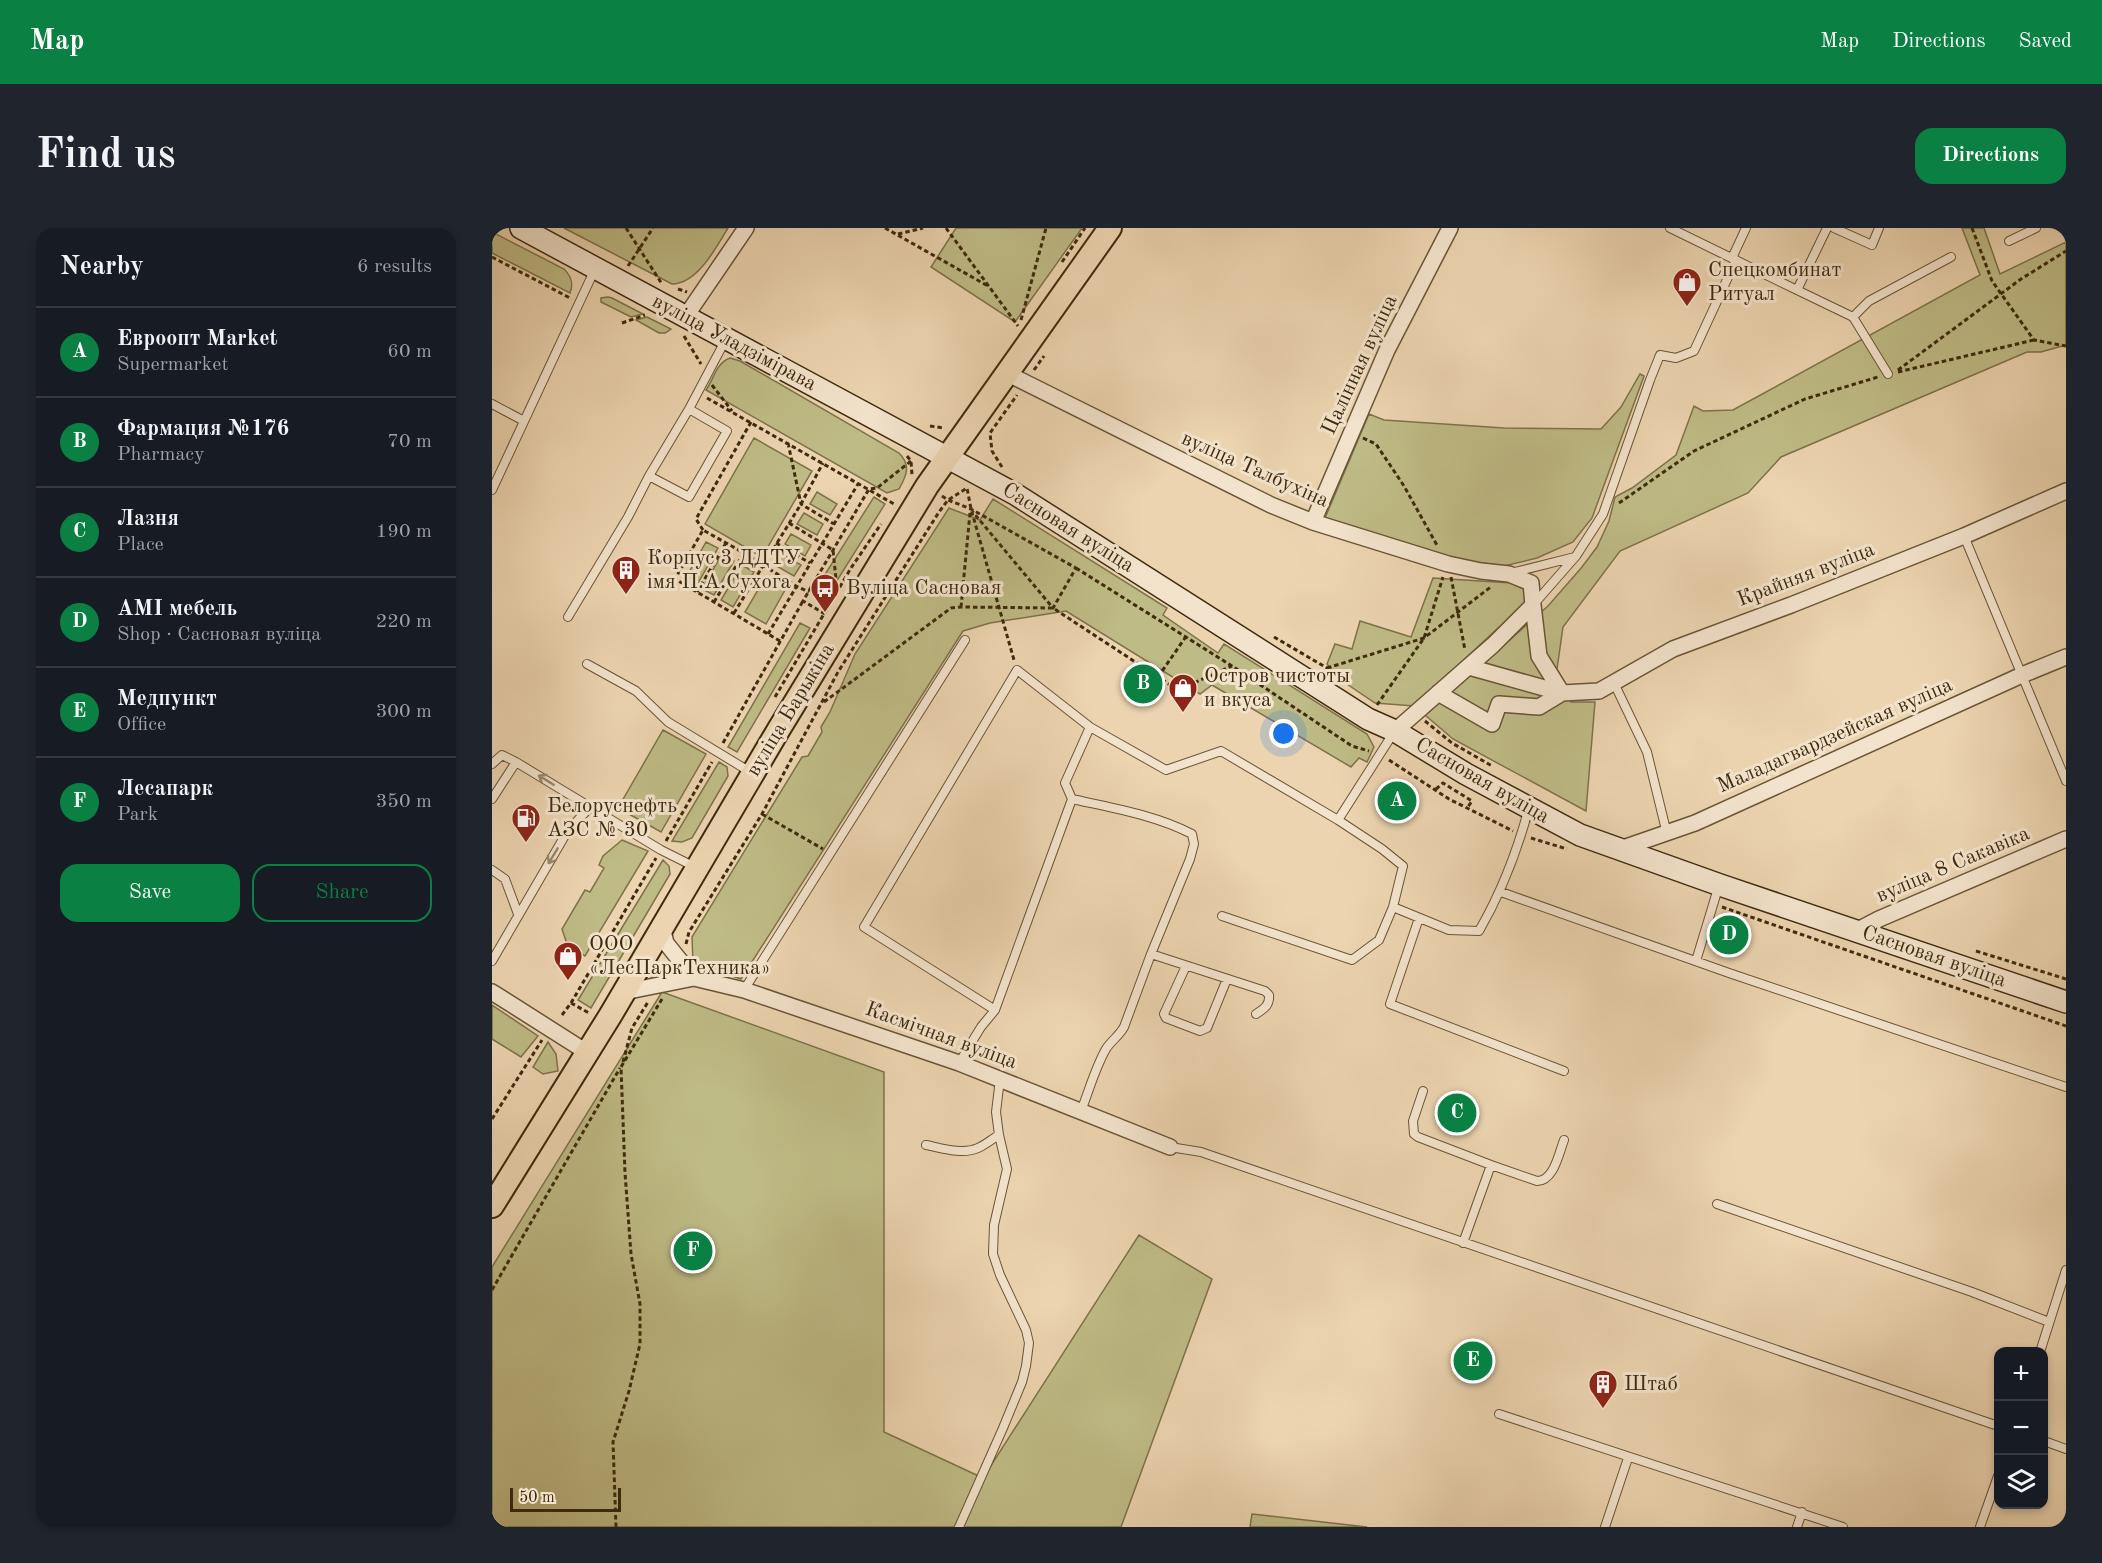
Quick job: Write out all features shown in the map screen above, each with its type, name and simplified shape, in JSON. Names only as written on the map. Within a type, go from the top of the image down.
[{"type":"main road","name":"вуліца Уладзімірава","points":[[520,228],[596,267],[682,321],[727,338],[947,458]]},
{"type":"main road","name":"вуліца Барыкіна","points":[[492,1206],[588,1053],[927,486],[1110,228]]},
{"type":"main road","name":"Сасновая вуліца","points":[[947,458],[1025,500],[1368,719],[1395,731],[1529,809],[1580,835],[2066,1002]]},
{"type":"street","points":[[682,321],[746,228]]},
{"type":"street","name":"Цалінная вуліца","points":[[1313,522],[1387,350],[1450,228]]},
{"type":"street","name":"вуліца Талбухіна","points":[[1008,374],[1271,505],[1313,522],[1448,564],[1509,574],[1531,583],[1533,605]]},
{"type":"street","name":"Крайняя вуліца","points":[[1468,667],[1562,693],[1599,691],[1673,649],[1964,536],[2066,491]]},
{"type":"street","points":[[1395,731],[1468,667],[1533,605]]},
{"type":"street","points":[[1533,605],[1539,656],[1562,693]]},
{"type":"street","name":"Маладагвардзейская вуліца","points":[[1620,849],[1695,823],[2066,657]]},
{"type":"street","name":"Крайняя вуліца","points":[[1438,693],[1492,724],[1499,704],[1539,707],[1562,693]]},
{"type":"street","name":"вуліца 8 Сакавіка","points":[[1856,931],[2066,839]]},
{"type":"street","points":[[662,927],[666,943],[694,978]]},
{"type":"street","name":"Касмічная вуліца","points":[[624,992],[694,978],[744,990],[959,1063],[1170,1147]]},
{"type":"street","points":[[492,992],[588,1053]]},
{"type":"lane","points":[[1670,228],[1853,317],[1891,374]]},
{"type":"lane","points":[[1533,605],[1576,556],[1603,514],[1660,355],[1676,358],[1694,351],[1746,228]]},
{"type":"lane","points":[[1797,290],[1827,228]]},
{"type":"lane","points":[[1834,228],[1872,245],[1879,228]]},
{"type":"lane","points":[[2008,241],[2036,228]]},
{"type":"lane","points":[[1853,317],[1869,301],[1951,257]]},
{"type":"lane","points":[[492,490],[596,267]]},
{"type":"lane","points":[[568,617],[628,517],[727,338]]},
{"type":"lane","points":[[492,404],[524,421]]},
{"type":"lane","points":[[649,476],[689,497],[727,431],[688,409]]},
{"type":"lane","points":[[1964,536],[2066,781]]},
{"type":"lane","points":[[1509,574],[1576,556]]},
{"type":"lane","points":[[744,990],[964,640]]},
{"type":"lane","points":[[587,664],[636,692],[668,722],[753,774]]},
{"type":"lane","points":[[995,1010],[864,927],[1017,670],[1090,727],[1166,770],[1221,751],[1338,820],[1403,866],[1393,907],[1379,940],[1352,960],[1222,916]]},
{"type":"lane","points":[[1614,683],[1647,752],[1667,834]]},
{"type":"lane","points":[[959,1063],[981,1027],[995,1010],[1072,799],[1065,783],[1090,727]]},
{"type":"lane","points":[[1338,820],[1395,731]]},
{"type":"lane","points":[[492,764],[502,756],[516,762],[661,850],[697,868]]},
{"type":"lane","points":[[492,799],[516,762]]},
{"type":"lane","points":[[1072,799],[1127,811],[1179,828],[1192,834],[1194,844],[1124,1027],[1103,1056],[1081,1111]]},
{"type":"lane","points":[[492,961],[567,832],[590,807]]},
{"type":"lane","points":[[1393,907],[1449,930],[1479,931],[1501,892],[1529,809]]},
{"type":"lane","points":[[492,870],[505,879],[518,914]]},
{"type":"lane","points":[[1696,962],[1720,885]]},
{"type":"lane","points":[[1501,892],[1696,962],[2066,1087]]},
{"type":"lane","points":[[1419,918],[1390,1004],[1564,1071]]},
{"type":"lane","points":[[1151,954],[1265,991],[1270,1001],[1256,1014]]},
{"type":"lane","points":[[1186,966],[1164,1014],[1166,1017],[1200,1031],[1207,1028],[1227,979]]},
{"type":"lane","points":[[959,1527],[1004,1428],[1022,1382],[1029,1343],[1026,1330],[1000,1275],[993,1254],[994,1225],[1007,1168],[996,1112],[1000,1079]]},
{"type":"lane","points":[[1423,1091],[1413,1121],[1414,1134],[1537,1181],[1548,1178],[1564,1140]]},
{"type":"lane","points":[[926,1145],[969,1151],[999,1135]]},
{"type":"lane","points":[[1170,1147],[1201,1152],[1994,1425]]},
{"type":"lane","points":[[1463,1243],[1491,1165]]},
{"type":"lane","points":[[1717,1204],[1972,1292],[2049,1322]]},
{"type":"lane","points":[[2042,1347],[2066,1270]]},
{"type":"lane","points":[[1499,1414],[1843,1527]]},
{"type":"lane","points":[[2048,1444],[2066,1449]]},
{"type":"lane","points":[[1605,1527],[1628,1458]]},
{"type":"lane","points":[[1980,1527],[1994,1487]]},
{"type":"lane","points":[[1797,1527],[1802,1512]]},
{"type":"path","points":[[626,228],[665,288]]},
{"type":"path","points":[[628,266],[653,228]]},
{"type":"path","points":[[885,228],[991,288]]},
{"type":"path","points":[[897,234],[923,228]]},
{"type":"path","points":[[946,228],[1019,327],[1046,228]]},
{"type":"path","points":[[1972,228],[1992,281],[2034,340]]},
{"type":"path","points":[[1891,374],[2021,279],[2066,251]]},
{"type":"path","points":[[492,258],[571,299]]},
{"type":"path","points":[[621,323],[646,315]]},
{"type":"path","points":[[682,321],[708,375]]},
{"type":"path","points":[[1603,514],[1694,451],[1805,399],[1891,374],[2034,340],[2066,346]]},
{"type":"path","points":[[711,384],[727,402],[733,413]]},
{"type":"path","points":[[697,393],[894,504]]},
{"type":"path","points":[[751,422],[696,519],[703,530],[808,592]]},
{"type":"path","points":[[1351,432],[1376,444],[1404,486],[1448,564],[1468,667]]},
{"type":"path","points":[[990,433],[992,451]]},
{"type":"path","points":[[788,443],[801,504],[834,524]]},
{"type":"path","points":[[869,489],[877,488],[911,461]]},
{"type":"path","points":[[734,614],[801,504],[823,463]]},
{"type":"path","points":[[768,634],[858,484]]},
{"type":"path","points":[[684,951],[689,932],[762,814],[838,672],[948,500],[967,488],[998,608],[1017,670]]},
{"type":"path","points":[[562,1015],[661,850],[869,489]]},
{"type":"path","points":[[942,496],[971,509],[1076,568],[1232,666],[1352,746],[1380,754],[1481,815]]},
{"type":"path","points":[[961,607],[971,509]]},
{"type":"path","points":[[971,509],[1053,608],[1178,690],[1232,666]]},
{"type":"path","points":[[789,523],[833,550]]},
{"type":"path","points":[[703,530],[675,579],[780,641]]},
{"type":"path","points":[[697,592],[726,543]]},
{"type":"path","points":[[776,543],[810,563]]},
{"type":"path","points":[[833,550],[838,591]]},
{"type":"path","points":[[714,602],[744,553]]},
{"type":"path","points":[[1386,709],[1376,707],[1424,638],[1448,564]]},
{"type":"path","points":[[772,702],[851,568]]},
{"type":"path","points":[[1053,608],[1076,568]]},
{"type":"path","points":[[1277,638],[1327,668],[1424,638],[1509,574]]},
{"type":"path","points":[[803,601],[825,614]]},
{"type":"path","points":[[822,703],[951,608],[1053,608]]},
{"type":"path","points":[[1158,677],[1185,638]]},
{"type":"path","points":[[1415,714],[1452,742],[1497,769]]},
{"type":"path","points":[[1435,789],[1443,783],[1472,801],[1467,808]]},
{"type":"path","points":[[762,814],[831,854]]},
{"type":"path","points":[[616,1527],[613,1442],[629,1391],[640,1344],[640,1304],[631,1254],[625,1173],[621,1067],[632,1028],[653,994]]},
{"type":"path","points":[[492,1290],[663,997]]},
{"type":"path","points":[[571,1003],[589,1013]]},
{"type":"path","points":[[492,1119],[546,1033]]},
{"type":"shaded area","points":[[564,228],[728,228],[712,255],[698,272],[690,278],[672,284]]},
{"type":"shaded area","points":[[956,228],[1082,228],[1015,322],[931,267]]},
{"type":"shaded area","points":[[1962,228],[1984,228],[2000,274],[2066,242],[2066,345],[2041,352],[2027,352],[1781,457],[1748,493],[1620,551],[1563,627],[1557,669],[1566,685],[1571,702],[1595,702],[1586,811],[1453,739],[1425,715],[1548,606],[1582,567],[1597,547],[1609,521],[1615,497],[1632,488],[1676,455],[1694,406],[1703,411],[1733,410],[1980,275]]},
{"type":"shaded area","points":[[492,232],[564,269],[571,280],[570,293],[492,253]]},
{"type":"shaded area","points":[[608,297],[643,314],[631,317],[601,302],[601,298]]},
{"type":"shaded area","points":[[647,317],[671,329],[665,333],[659,333],[636,320]]},
{"type":"shaded area","points":[[730,358],[740,361],[899,453],[903,457],[906,470],[899,489],[887,493],[706,390],[718,367]]},
{"type":"shaded area","points":[[1640,374],[1644,376],[1592,518],[1573,542],[1537,558],[1504,566],[1455,559],[1325,518],[1369,414],[1384,420],[1504,428],[1601,429],[1621,407]]},
{"type":"shaded area","points":[[754,438],[812,471],[762,557],[705,524]]},
{"type":"shaded area","points":[[817,492],[837,504],[830,515],[810,504]]},
{"type":"shaded area","points":[[874,497],[885,504],[828,595],[817,587]]},
{"type":"shaded area","points":[[993,499],[1167,608],[1163,615],[1218,653],[1224,644],[1367,734],[1374,747],[1367,762],[1359,758],[1351,767],[1212,685],[1200,694],[1066,611],[990,623],[963,631],[741,979],[693,963],[692,937],[802,757],[808,756],[822,732],[821,727],[830,712],[855,654],[949,508],[980,520]]},
{"type":"shaded area","points":[[804,513],[823,524],[817,535],[797,524]]},
{"type":"shaded area","points":[[791,534],[811,545],[805,556],[785,544]]},
{"type":"shaded area","points":[[706,542],[718,548],[698,583],[687,576]]},
{"type":"shaded area","points":[[780,553],[801,565],[794,576],[773,564]]},
{"type":"shaded area","points":[[722,554],[734,561],[714,595],[702,589]]},
{"type":"shaded area","points":[[742,565],[754,572],[733,607],[721,600]]},
{"type":"shaded area","points":[[765,578],[785,590],[766,624],[745,612]]},
{"type":"shaded area","points":[[1433,578],[1512,583],[1524,586],[1525,603],[1414,706],[1375,703],[1341,680],[1327,664],[1335,644],[1352,649],[1360,621],[1411,637]]},
{"type":"shaded area","points":[[800,623],[810,628],[737,752],[728,747]]},
{"type":"shaded area","points":[[663,730],[706,754],[661,832],[618,808]]},
{"type":"shaded area","points":[[719,762],[727,767],[728,776],[692,838],[682,842],[672,841]]},
{"type":"shaded area","points":[[622,840],[648,851],[585,956],[567,944],[562,929],[585,890],[590,892],[604,868],[599,865],[603,856]]},
{"type":"shaded area","points":[[663,860],[669,866],[670,874],[591,1008],[578,1000]]},
{"type":"shaded area","points":[[659,963],[673,969],[673,975],[653,980],[651,978]]},
{"type":"shaded area","points":[[662,992],[884,1072],[884,1432],[983,1478],[1139,1235],[1212,1279],[1121,1527],[492,1527],[492,1267]]},
{"type":"shaded area","points":[[492,1005],[538,1036],[521,1057],[492,1039]]},
{"type":"shaded area","points":[[548,1042],[556,1054],[558,1071],[543,1074],[533,1067]]},
{"type":"shaded area","points":[[1252,1514],[1367,1527],[1250,1527]]},
{"type":"place","name":"Спецкомбинат Ритуал","points":[[1687,308]]},
{"type":"place","name":"Корпус 3 ДДТУ імя П.А.Сухога","points":[[626,596]]},
{"type":"place","name":"Вуліца Сасновая","points":[[825,614]]},
{"type":"place","name":"Фармация №176","points":[[1143,684]]},
{"type":"place","name":"Остров чистоты и вкуса","points":[[1183,714]]},
{"type":"place","name":"Евроопт Market","points":[[1397,801]]},
{"type":"place","name":"Белоруснефть АЗС № 30","points":[[526,844]]},
{"type":"place","name":"AMI мебель","points":[[1729,935]]},
{"type":"place","name":"ООО «ЛесПаркТехника»","points":[[568,982]]},
{"type":"place","name":"Лазня","points":[[1457,1113]]},
{"type":"place","name":"Лесапарк","points":[[693,1251]]},
{"type":"place","name":"Медпункт","points":[[1473,1361]]},
{"type":"place","name":"Штаб","points":[[1603,1410]]}]
